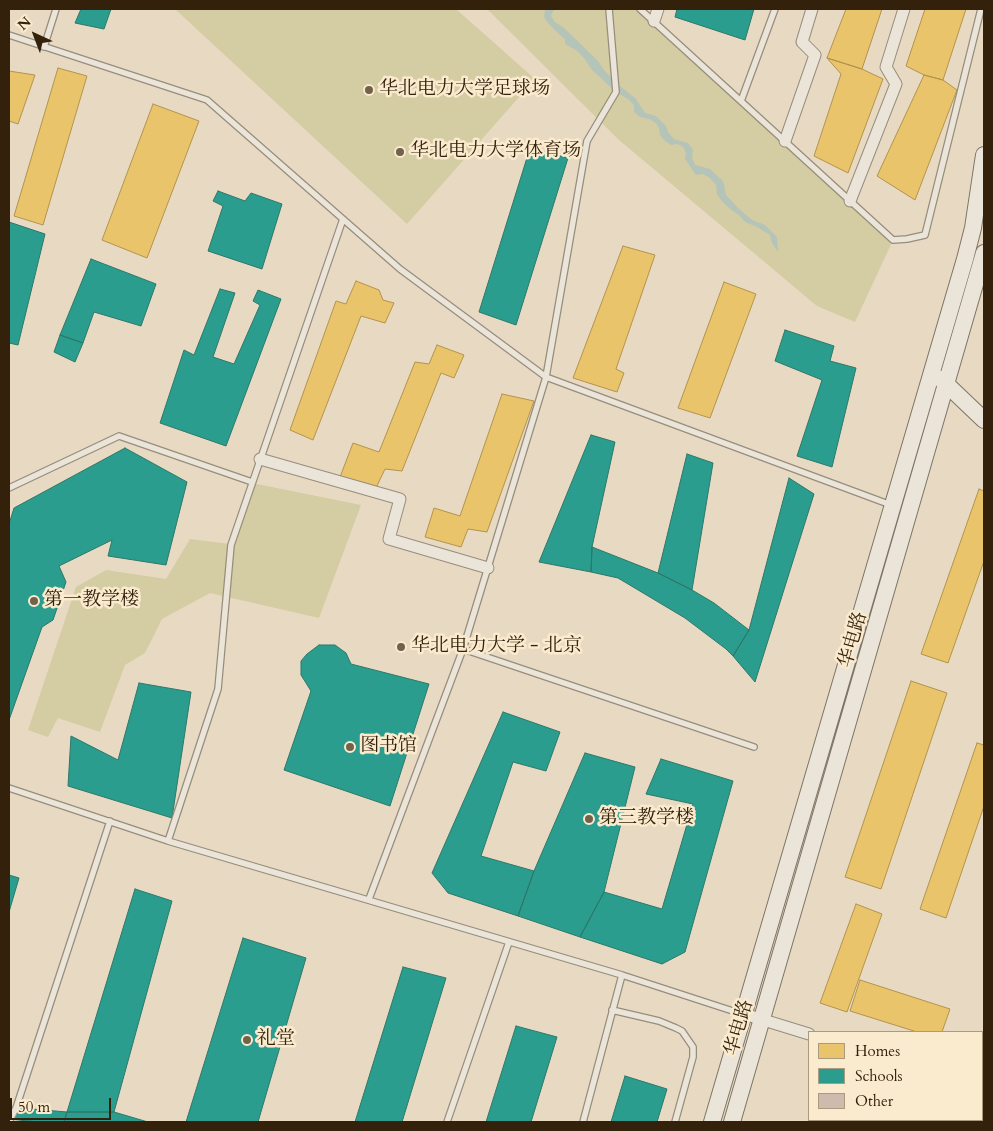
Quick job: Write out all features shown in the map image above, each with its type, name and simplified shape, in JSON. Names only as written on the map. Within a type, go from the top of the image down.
[{"type":"street","points":[[654,21],[658,9]]},
{"type":"street","points":[[785,141],[815,55],[802,42],[812,9]]},
{"type":"street","points":[[850,201],[896,84],[886,67],[904,9]]},
{"type":"street","name":"华电路","points":[[712,1122],[974,228],[984,155]]},
{"type":"street","name":"华电路","points":[[732,1122],[984,253]]},
{"type":"street","points":[[932,371],[984,420]]},
{"type":"street","points":[[260,458],[400,499],[389,539],[488,568]]},
{"type":"street","points":[[744,1014],[808,1034]]},
{"type":"lane","points":[[44,47],[56,9]]},
{"type":"lane","points":[[369,899],[463,649],[546,377],[587,141],[616,92],[609,9]]},
{"type":"lane","points":[[640,9],[893,240],[925,235],[980,9]]},
{"type":"lane","points":[[741,101],[775,9]]},
{"type":"lane","points":[[9,35],[207,100],[400,269],[546,377],[910,512]]},
{"type":"lane","points":[[168,841],[218,689],[230,544],[343,219]]},
{"type":"lane","points":[[9,488],[119,436],[252,482]]},
{"type":"lane","points":[[463,649],[754,747]]},
{"type":"lane","points":[[9,788],[168,841],[622,974],[744,1014]]},
{"type":"lane","points":[[9,1122],[16,1108],[110,821]]},
{"type":"lane","points":[[447,1122],[509,942]]},
{"type":"lane","points":[[583,1122],[622,974]]},
{"type":"lane","points":[[612,1010],[659,1021],[676,1028],[682,1031],[692,1047],[693,1057],[675,1122]]},
{"type":"shaded area","name":"华北电力大学体育场","points":[[175,9],[456,9],[535,79],[407,224]]},
{"type":"shaded area","points":[[487,9],[639,9],[893,240],[855,322],[817,306],[619,140]]},
{"type":"shaded area","points":[[545,9],[554,9],[551,16],[555,22],[564,28],[598,61],[615,82],[636,99],[645,113],[656,116],[666,126],[674,139],[688,143],[693,150],[692,158],[695,165],[710,169],[723,181],[726,195],[738,208],[752,220],[765,225],[777,237],[778,252],[772,243],[770,235],[745,222],[721,200],[717,194],[716,185],[710,178],[703,174],[696,175],[685,159],[686,153],[683,147],[677,144],[671,145],[665,141],[660,135],[656,123],[640,117],[634,112],[634,105],[628,99],[616,92],[592,70],[576,50],[565,44],[565,39],[544,17]]},
{"type":"shaded area","points":[[252,483],[361,505],[319,618],[210,593],[162,619],[145,653],[125,665],[100,732],[58,718],[48,737],[28,730],[76,587],[106,570],[166,579],[190,539],[230,544]]},
{"type":"building: Homes","points":[[846,9],[882,9],[862,69],[827,58]]},
{"type":"building: Homes","points":[[925,9],[966,9],[943,80],[924,75],[906,66]]},
{"type":"building: Homes","points":[[827,58],[862,69],[883,79],[848,173],[814,156],[841,74]]},
{"type":"building: Homes","points":[[58,68],[87,76],[43,225],[14,216]]},
{"type":"building: Homes","points":[[9,71],[35,75],[18,124],[9,121]]},
{"type":"building: Homes","points":[[924,75],[943,80],[957,90],[915,200],[877,176]]},
{"type":"building: Homes","points":[[153,104],[199,121],[147,258],[102,240]]},
{"type":"building: Homes","points":[[623,246],[655,255],[616,369],[624,373],[617,392],[573,378]]},
{"type":"building: Homes","points":[[356,281],[379,290],[383,300],[394,303],[385,323],[361,316],[313,440],[290,430],[336,301],[346,304]]},
{"type":"building: Homes","points":[[724,282],[756,294],[710,418],[678,408]]},
{"type":"building: Homes","points":[[437,345],[464,355],[454,378],[441,373],[402,471],[385,469],[375,490],[340,477],[353,443],[379,452],[415,362],[429,364]]},
{"type":"building: Homes","points":[[502,394],[534,401],[487,532],[468,529],[461,547],[425,537],[434,508],[460,516]]},
{"type":"building: Homes","points":[[979,489],[984,491],[984,561],[948,663],[921,654]]},
{"type":"building: Homes","points":[[911,681],[947,693],[881,889],[845,877]]},
{"type":"building: Homes","points":[[977,743],[984,745],[984,806],[946,918],[920,909]]},
{"type":"building: Homes","points":[[856,904],[882,914],[847,1012],[820,1003]]},
{"type":"building: Homes","points":[[860,980],[950,1009],[942,1031],[914,1031],[850,1011]]},
{"type":"building: Schools","points":[[81,9],[111,9],[104,29],[75,23]]},
{"type":"building: Schools","points":[[677,9],[754,9],[745,40],[675,17]]},
{"type":"building: Schools","points":[[530,148],[568,158],[516,325],[479,312]]},
{"type":"building: Schools","points":[[218,191],[245,201],[251,193],[282,204],[262,269],[208,251],[223,206],[213,201]]},
{"type":"building: Schools","points":[[9,222],[45,234],[18,345],[9,343]]},
{"type":"building: Schools","points":[[91,259],[156,284],[141,326],[94,312],[83,343],[60,335]]},
{"type":"building: Schools","points":[[220,289],[235,293],[213,357],[234,364],[260,305],[253,301],[258,290],[281,299],[226,446],[160,423],[184,350],[194,355]]},
{"type":"building: Schools","points":[[785,330],[834,346],[830,361],[856,368],[832,467],[797,456],[822,380],[775,361]]},
{"type":"building: Schools","points":[[60,335],[83,343],[75,362],[54,352]]},
{"type":"building: Schools","points":[[591,435],[615,442],[592,547],[591,572],[539,562]]},
{"type":"building: Schools","name":"第一教学楼","points":[[125,448],[187,482],[166,565],[108,556],[112,540],[59,566],[66,582],[53,620],[42,627],[9,720],[9,524],[14,508]]},
{"type":"building: Schools","points":[[687,454],[713,463],[692,590],[658,573]]},
{"type":"building: Schools","points":[[789,478],[814,494],[755,682],[733,656],[749,630]]},
{"type":"building: Schools","points":[[592,547],[658,573],[692,590],[714,603],[749,630],[733,656],[685,618],[618,578],[591,572]]},
{"type":"building: Schools","name":"图书馆","points":[[319,645],[335,645],[346,653],[351,664],[429,684],[390,806],[284,770],[311,691],[301,675],[301,661]]},
{"type":"building: Schools","points":[[139,683],[191,692],[172,818],[68,786],[71,736],[118,760]]},
{"type":"building: Schools","points":[[503,712],[560,732],[546,771],[513,762],[481,856],[534,871],[518,916],[448,893],[432,873]]},
{"type":"building: Schools","name":"第三教学楼","points":[[585,753],[635,767],[604,892],[580,937],[518,916],[534,871]]},
{"type":"building: Schools","points":[[661,759],[733,781],[685,952],[662,964],[580,937],[604,892],[662,909],[693,804],[646,794]]},
{"type":"building: Schools","points":[[9,875],[19,878],[9,912]]},
{"type":"building: Schools","points":[[135,889],[172,901],[114,1112],[67,1112]]},
{"type":"building: Schools","name":"礼堂","points":[[243,938],[306,958],[258,1122],[186,1122]]},
{"type":"building: Schools","points":[[403,967],[446,978],[402,1122],[355,1122]]},
{"type":"building: Schools","points":[[516,1026],[557,1037],[531,1122],[486,1122]]},
{"type":"building: Schools","points":[[625,1076],[667,1089],[657,1122],[611,1122]]},
{"type":"building: Schools","points":[[9,1107],[67,1112],[64,1122],[38,1122],[9,1119]]},
{"type":"building: Schools","points":[[67,1112],[114,1112],[148,1122],[64,1122]]},
{"type":"building: Other","points":[[810,1121],[840,1121],[840,1122]]},
{"type":"place","name":"华北电力大学足球场","points":[[369,90]]},
{"type":"place","name":"华北电力大学体育场","points":[[400,152]]},
{"type":"place","name":"第一教学楼","points":[[34,601]]},
{"type":"place","name":"华北电力大学 - 北京","points":[[401,647]]},
{"type":"place","name":"图书馆","points":[[350,747]]},
{"type":"place","name":"第三教学楼","points":[[589,819]]},
{"type":"place","name":"礼堂","points":[[247,1040]]}]
